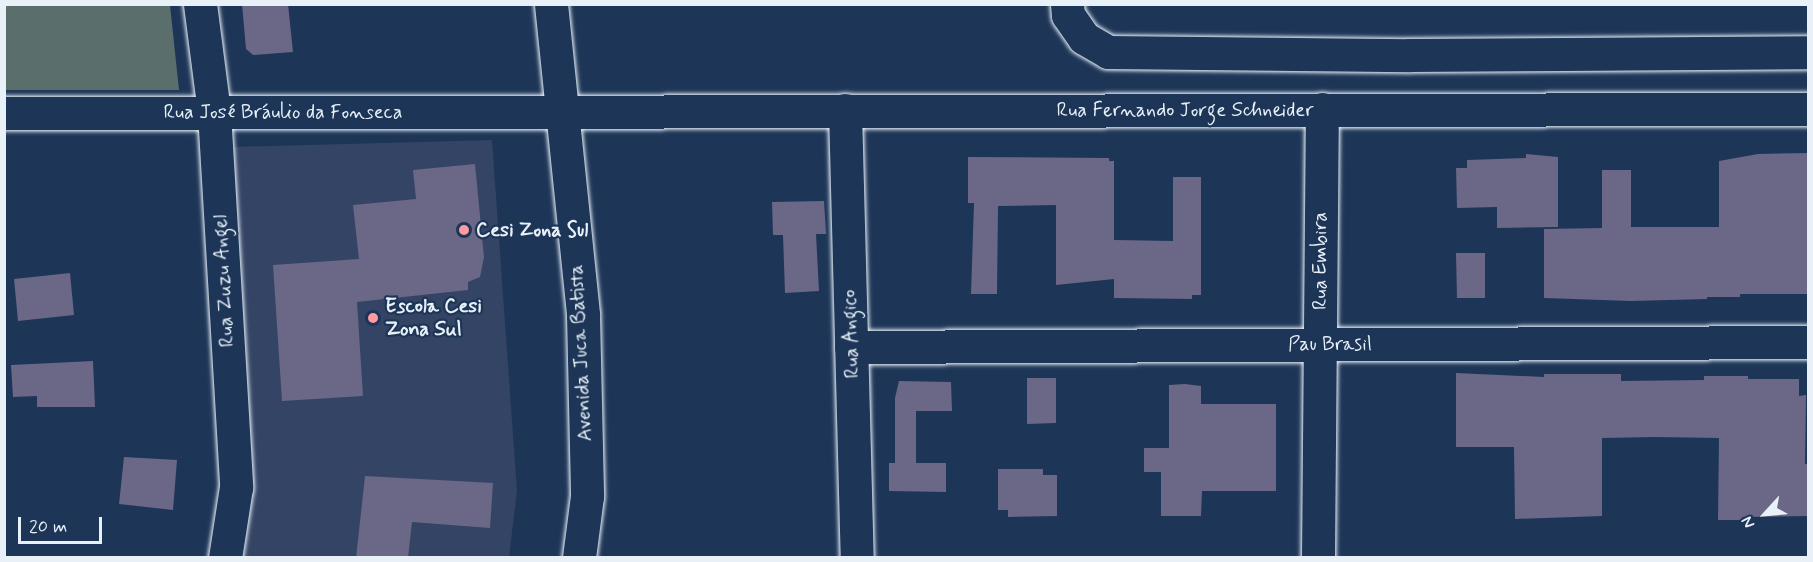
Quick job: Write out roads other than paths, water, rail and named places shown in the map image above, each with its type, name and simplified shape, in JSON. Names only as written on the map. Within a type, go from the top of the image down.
[{"type":"street","name":"Rua Zuzu Angel","points":[[200,4],[214,112],[236,487],[225,558]]},
{"type":"street","name":"Avenida Juca Batista","points":[[551,4],[583,315],[587,496],[579,558]]},
{"type":"street","points":[[1066,4],[1068,15],[1084,38],[1108,52],[1410,55],[1809,52]]},
{"type":"street","name":"Rua Embira","points":[[1318,558],[1322,109]]},
{"type":"street","name":"Rua Fernando Jorge Schneider","points":[[562,111],[1809,109]]},
{"type":"street","name":"Rua Angico","points":[[845,110],[857,558]]},
{"type":"street","name":"Rua José Bráulio da Fonseca","points":[[4,113],[562,111]]},
{"type":"street","name":"Pau Brasil","points":[[851,347],[1809,342]]},
{"type":"place","name":"Cesi Zona Sul","points":[[464,230]]},
{"type":"place","name":"Escola Cesi Zona Sul","points":[[373,318]]}]
